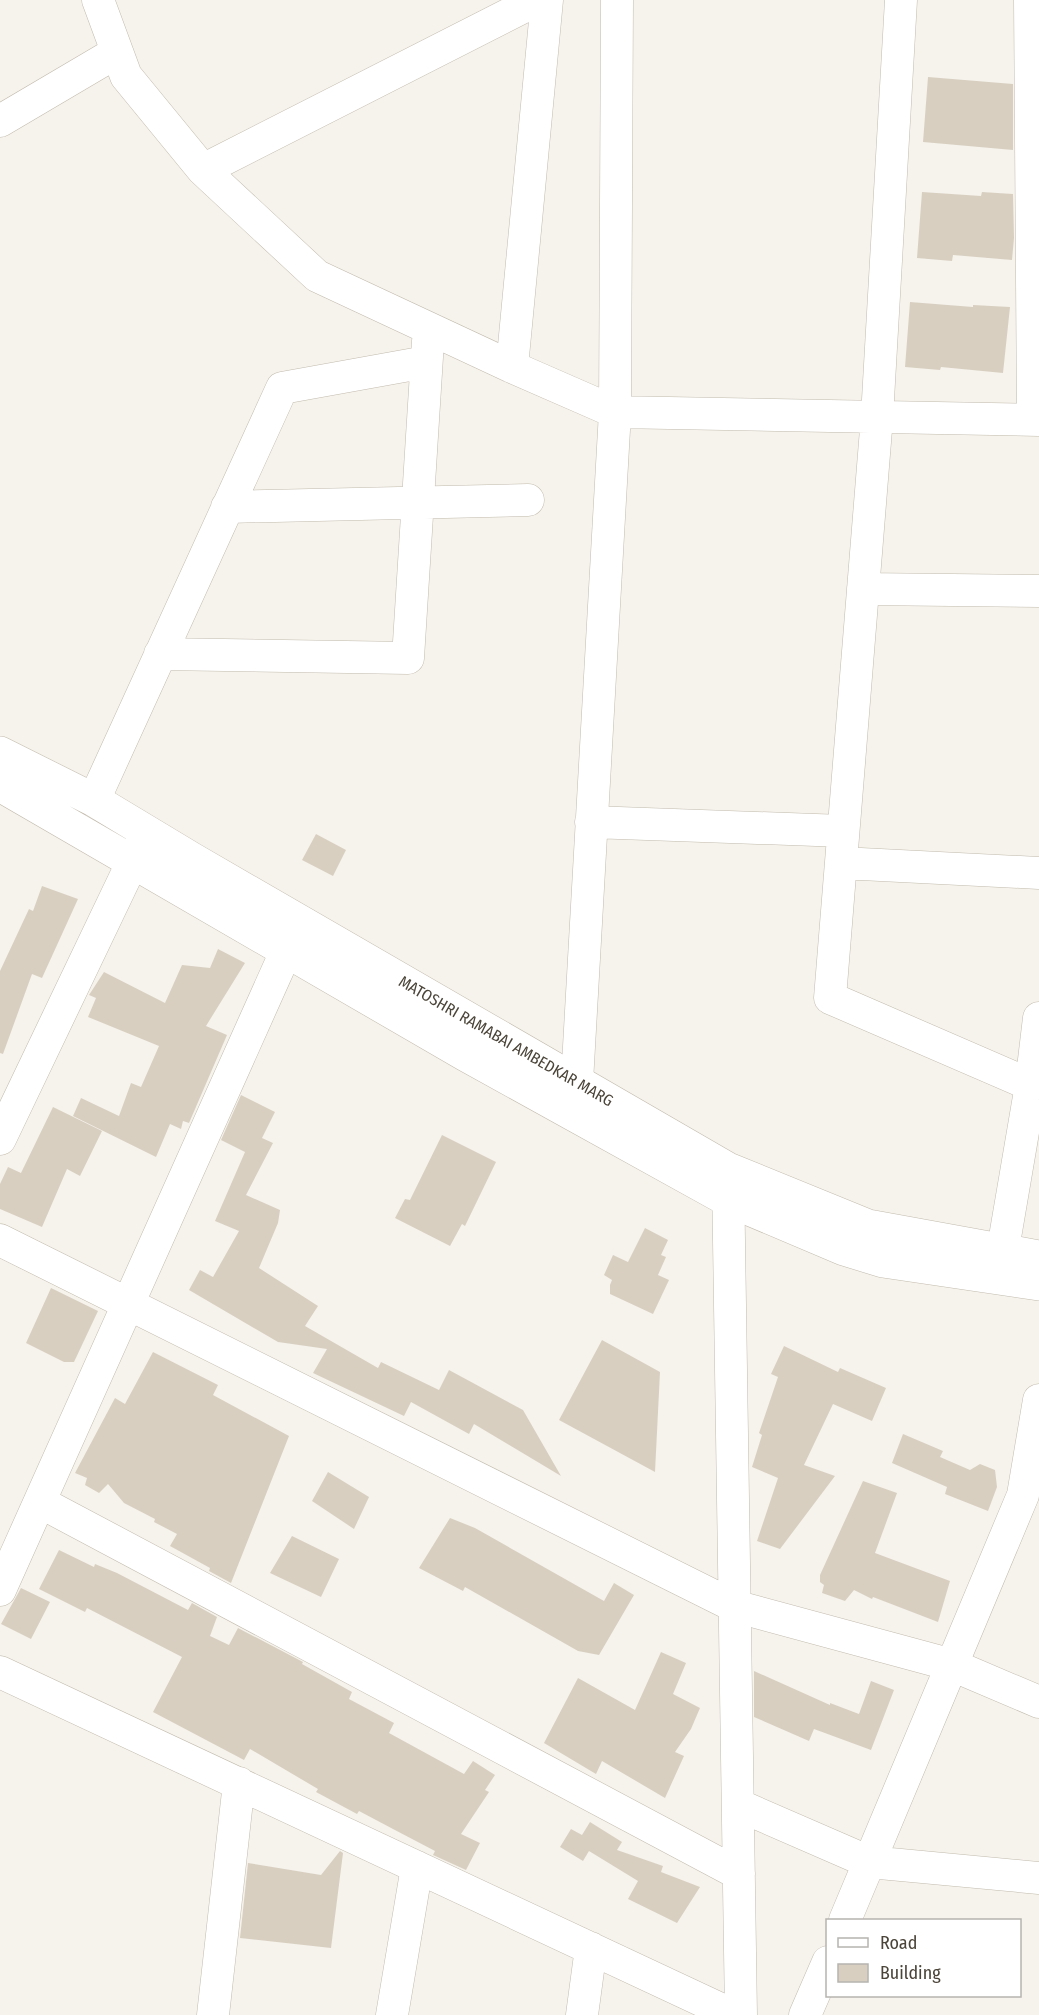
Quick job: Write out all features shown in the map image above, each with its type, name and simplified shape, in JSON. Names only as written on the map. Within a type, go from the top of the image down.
[{"type":"street","points":[[98,0],[126,76],[203,171],[317,276],[512,367],[615,412],[1036,420],[1030,0]]},
{"type":"street","points":[[203,171],[537,0]]},
{"type":"street","points":[[512,367],[547,0]]},
{"type":"street","points":[[577,1082],[615,412],[617,0]]},
{"type":"street","points":[[901,0],[877,417],[830,998],[1031,1085]]},
{"type":"street","points":[[0,121],[117,52]]},
{"type":"street","points":[[160,654],[408,658],[429,328]]},
{"type":"street","points":[[94,800],[282,387],[426,362]]},
{"type":"street","points":[[227,507],[528,500]]},
{"type":"street","points":[[863,589],[1039,591]]},
{"type":"street","name":"MATOSHRI RAMABAI AMBEDKAR MARG","points":[[0,753],[94,800],[577,1082],[728,1185],[868,1226],[1039,1257]]},
{"type":"street","points":[[0,785],[466,1055],[728,1185],[844,1249],[883,1262],[1039,1284]]},
{"type":"street","points":[[591,822],[843,831]]},
{"type":"street","points":[[0,1139],[147,832]]},
{"type":"street","points":[[841,863],[1039,873]]},
{"type":"street","points":[[0,1590],[300,921]]},
{"type":"street","points":[[1003,1249],[1031,1085],[1039,1018]]},
{"type":"street","points":[[728,1185],[741,2015]]},
{"type":"street","points":[[0,1240],[734,1606],[952,1665],[1039,1702]]},
{"type":"street","points":[[845,1919],[1023,1495],[1039,1400]]},
{"type":"street","points":[[40,1502],[739,1874]]},
{"type":"street","points":[[0,1672],[733,2015]]},
{"type":"street","points":[[213,2015],[239,1783]]},
{"type":"street","points":[[738,1805],[869,1862],[1039,1878]]},
{"type":"street","points":[[392,2015],[417,1867]]},
{"type":"street","points":[[582,2015],[591,1948]]},
{"type":"street","points":[[805,2015],[826,1967]]},
{"type":"building","points":[[928,77],[1013,84],[1013,150],[923,142]]},
{"type":"building","points":[[922,192],[981,196],[982,192],[1013,194],[1012,260],[953,255],[952,261],[917,258]]},
{"type":"building","points":[[910,302],[973,307],[973,305],[1010,307],[1003,373],[941,367],[940,370],[905,367]]},
{"type":"building","points":[[316,834],[346,850],[333,876],[302,860]]},
{"type":"building","points":[[42,886],[78,899],[42,978],[32,974],[3,1054],[0,1053],[0,971],[29,909],[33,911]]},
{"type":"building","points":[[218,949],[245,963],[206,1026],[227,1035],[189,1123],[183,1121],[181,1129],[170,1124],[156,1157],[73,1116],[81,1098],[119,1116],[131,1083],[141,1087],[159,1046],[88,1017],[96,998],[89,995],[104,972],[165,1003],[182,965],[210,968]]},
{"type":"building","points":[[241,1095],[275,1112],[262,1138],[273,1143],[246,1195],[280,1210],[278,1223],[259,1268],[318,1306],[305,1326],[378,1368],[381,1362],[439,1390],[449,1370],[523,1410],[561,1476],[474,1424],[469,1434],[411,1402],[404,1416],[313,1373],[327,1349],[278,1342],[189,1290],[200,1270],[213,1277],[239,1231],[215,1221],[245,1152],[221,1140]]},
{"type":"building","points":[[53,1107],[102,1131],[80,1176],[67,1169],[42,1227],[0,1209],[0,1184],[8,1167],[21,1173]]},
{"type":"building","points":[[442,1135],[496,1162],[465,1226],[462,1224],[450,1246],[395,1218],[405,1199],[410,1200]]},
{"type":"building","points":[[645,1228],[668,1240],[661,1255],[666,1257],[658,1275],[669,1280],[653,1314],[610,1294],[612,1280],[604,1275],[613,1255],[628,1262]]},
{"type":"building","points":[[51,1288],[98,1311],[74,1362],[64,1362],[26,1343]]},
{"type":"building","points":[[602,1340],[660,1372],[655,1472],[559,1420]]},
{"type":"building","points":[[784,1346],[838,1372],[840,1368],[886,1388],[872,1421],[833,1404],[804,1465],[835,1476],[780,1549],[757,1541],[778,1478],[752,1467],[762,1435],[759,1433],[778,1377],[771,1374]]},
{"type":"building","points":[[153,1352],[218,1385],[213,1395],[289,1436],[231,1583],[209,1571],[210,1568],[170,1546],[177,1534],[154,1522],[155,1519],[124,1503],[108,1484],[99,1493],[85,1485],[87,1478],[75,1473],[115,1398],[125,1404]]},
{"type":"building","points":[[903,1434],[943,1451],[940,1457],[970,1470],[980,1464],[995,1470],[997,1487],[988,1511],[945,1494],[947,1487],[892,1463]]},
{"type":"building","points":[[328,1472],[369,1497],[354,1529],[312,1501]]},
{"type":"building","points":[[863,1481],[897,1493],[875,1553],[950,1581],[938,1622],[873,1597],[872,1599],[854,1590],[845,1601],[822,1593],[824,1585],[820,1582],[820,1575]]},
{"type":"building","points":[[450,1518],[475,1528],[604,1601],[614,1583],[634,1595],[599,1655],[578,1651],[465,1587],[463,1591],[419,1568]]},
{"type":"building","points":[[292,1536],[339,1559],[321,1597],[270,1573]]},
{"type":"building","points":[[59,1550],[94,1567],[95,1564],[117,1573],[188,1610],[192,1603],[217,1617],[210,1636],[229,1645],[238,1628],[303,1662],[302,1664],[352,1692],[349,1699],[394,1723],[389,1733],[464,1774],[473,1761],[495,1775],[485,1790],[489,1792],[461,1834],[480,1843],[466,1870],[433,1855],[435,1851],[359,1811],[357,1814],[316,1792],[318,1789],[250,1749],[244,1760],[153,1712],[182,1657],[87,1608],[85,1612],[39,1589]]},
{"type":"building","points":[[21,1588],[50,1602],[31,1639],[1,1624]]},
{"type":"building","points":[[661,1652],[686,1663],[673,1694],[700,1708],[691,1729],[675,1752],[684,1756],[665,1798],[602,1761],[596,1774],[544,1743],[578,1678],[635,1710]]},
{"type":"building","points":[[754,1671],[830,1705],[830,1703],[859,1714],[871,1681],[894,1690],[871,1750],[814,1729],[809,1741],[754,1717]]},
{"type":"building","points":[[590,1822],[622,1842],[617,1850],[663,1866],[661,1872],[700,1887],[677,1923],[628,1899],[638,1881],[589,1851],[583,1861],[560,1847],[571,1829],[582,1835]]},
{"type":"building","points":[[340,1851],[343,1853],[331,1948],[240,1938],[248,1863],[321,1875]]}]
